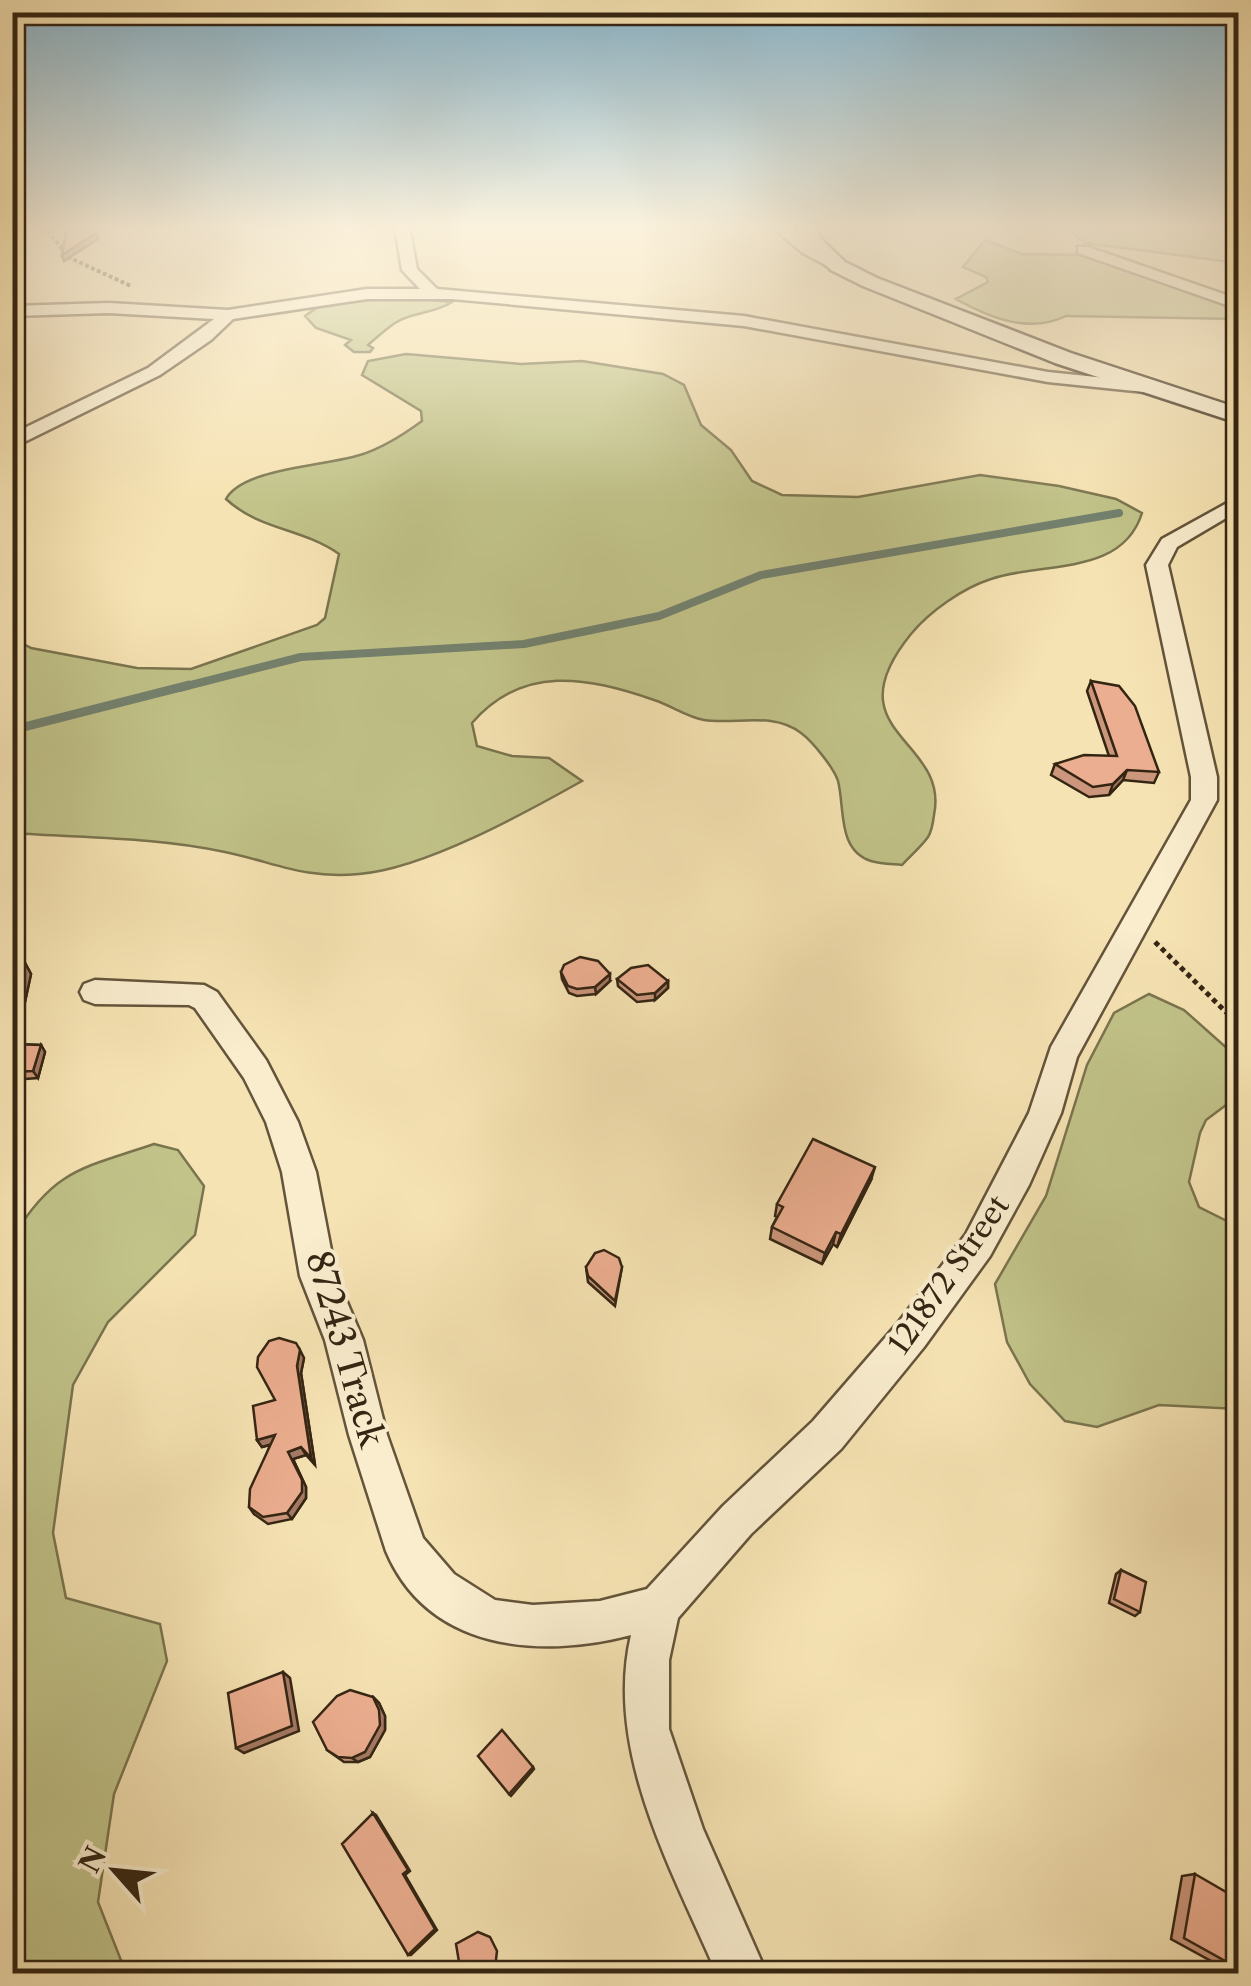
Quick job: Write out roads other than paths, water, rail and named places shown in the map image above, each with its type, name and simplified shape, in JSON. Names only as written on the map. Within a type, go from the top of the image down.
[{"type":"street","points":[[12,442],[152,371],[214,330],[225,319]]},
{"type":"street","points":[[718,319],[1048,377],[1154,388]]},
{"type":"street","points":[[965,319],[1238,416]]},
{"type":"street","name":"121872 Street","points":[[742,1974],[681,1834],[646,1730],[647,1660],[659,1607],[737,1520],[826,1435],[911,1335],[978,1245],[1024,1160],[1045,1113],[1062,1056],[1156,883],[1196,822],[1204,800],[1204,777],[1156,564],[1169,543],[1238,504]]},
{"type":"street","name":"87243 Track","points":[[95,992],[192,993],[206,1000],[255,1069],[282,1122],[298,1172],[318,1276],[344,1340],[368,1436],[407,1551],[439,1589],[490,1621],[533,1626],[600,1622],[659,1607]]},
{"type":"waterway","points":[[179,688],[301,657],[524,644],[659,616],[761,575],[1119,513]]},
{"type":"waterway","points":[[12,730],[189,685]]}]
